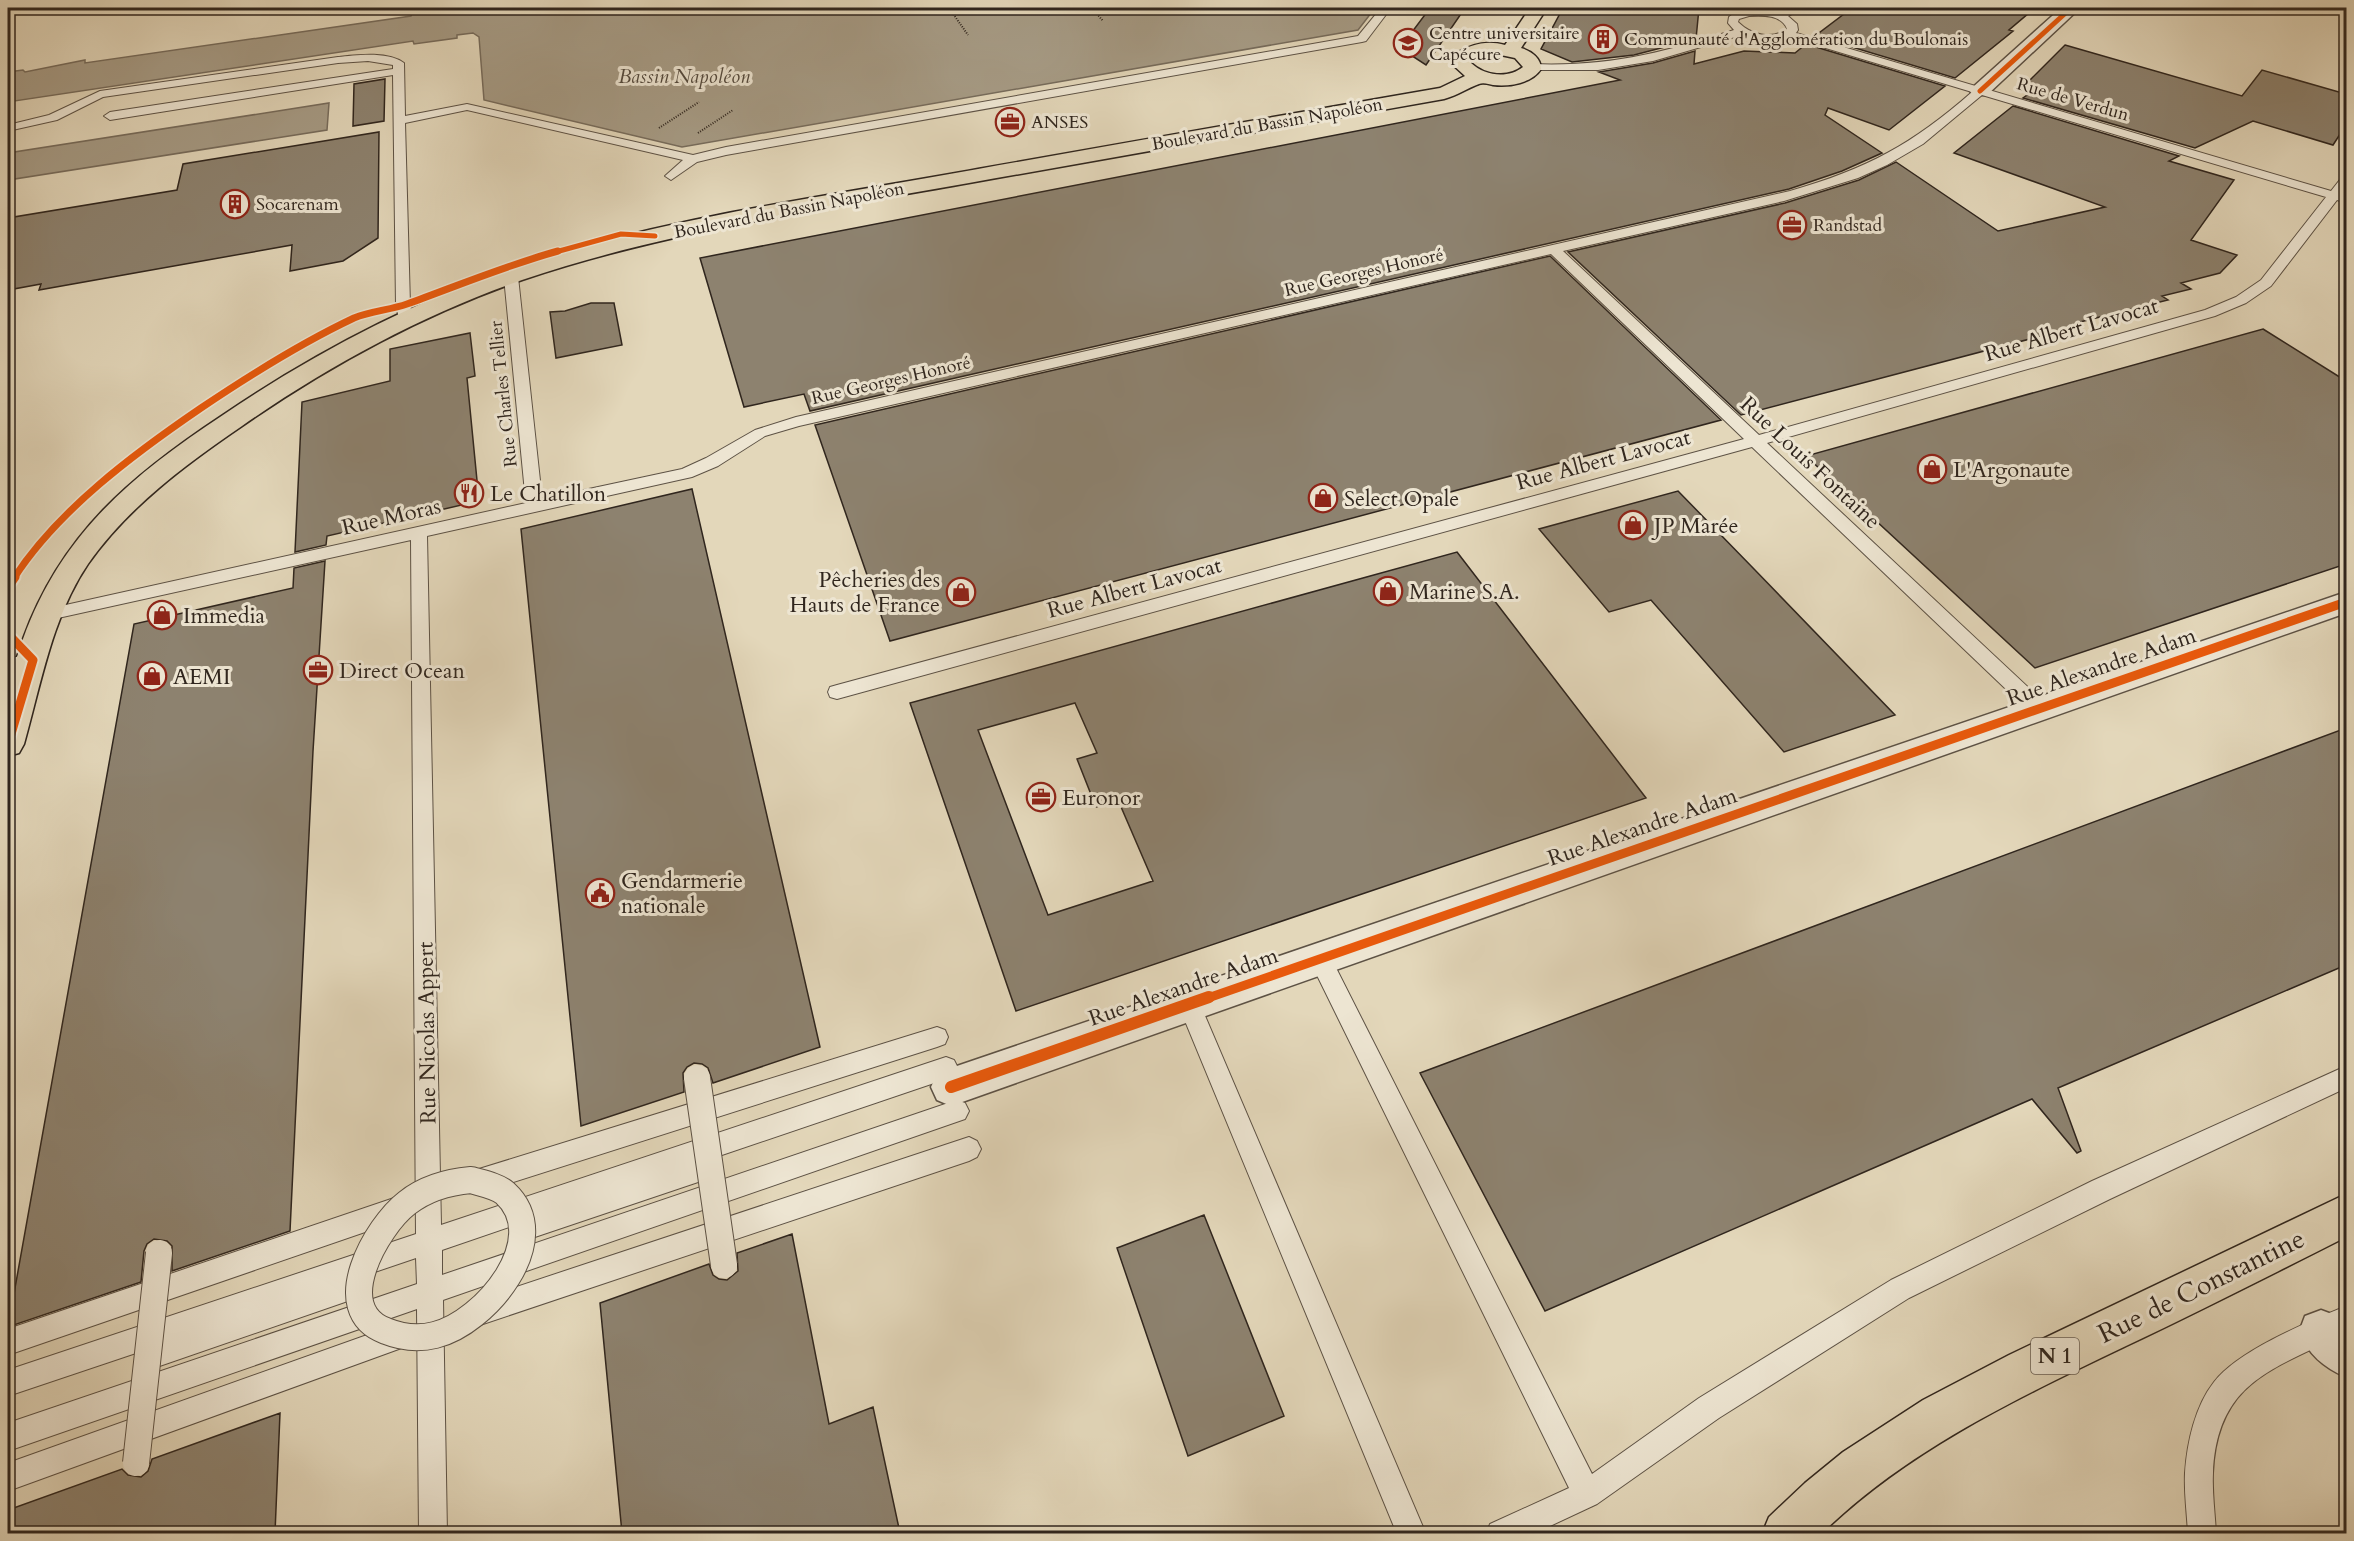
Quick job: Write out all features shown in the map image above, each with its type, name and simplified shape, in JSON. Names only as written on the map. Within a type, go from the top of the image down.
[{"type":"main road","points":[[1510,50],[1538,8]]},
{"type":"main road","points":[[1487,48],[1510,50],[1527,57],[1532,67],[1526,74],[1512,79],[1479,76],[1468,71],[1462,64],[1462,58],[1465,54],[1487,48]]},
{"type":"main road","name":"Boulevard du Bassin Napoléon","points":[[8,744],[20,663],[79,556],[111,519],[165,469],[207,437],[274,392],[342,352],[406,319],[511,277],[587,253],[697,226],[1444,93],[1459,88],[1479,76]]},
{"type":"main road","name":"Rue de Constantine","points":[[1786,1533],[1871,1459],[1941,1413],[2346,1215]]},
{"type":"street","points":[[1980,91],[2071,8]]},
{"type":"street","name":"Rue Alexandre Adam","points":[[951,1089],[1189,1004],[2346,602]]},
{"type":"lane","points":[[671,176],[693,159],[726,150],[1362,39],[1386,8]]},
{"type":"lane","points":[[1730,8],[1740,14]]},
{"type":"lane","points":[[1779,16],[1798,8]]},
{"type":"lane","points":[[1743,31],[1733,23],[1733,19],[1740,14],[1758,12],[1779,16],[1793,26],[1789,34]]},
{"type":"lane","points":[[1532,67],[1608,66],[1699,45],[1743,31]]},
{"type":"lane","name":"Rue de Verdun","points":[[1743,31],[1767,37],[1789,34],[2340,197]]},
{"type":"lane","points":[[8,128],[30,125],[53,117],[100,94],[338,60],[368,58],[385,59],[398,63],[401,120],[403,305],[406,319]]},
{"type":"lane","points":[[110,116],[399,71]]},
{"type":"lane","name":"Rue Georges Honoré","points":[[737,446],[766,430],[821,416],[1552,248],[1751,205],[1833,183],[1897,155],[1943,122],[1980,91]]},
{"type":"lane","points":[[401,120],[467,107],[693,159]]},
{"type":"lane","name":"Rue Albert Lavocat","points":[[837,692],[1755,441],[2228,306],[2259,289],[2274,275],[2340,197],[2346,180]]},
{"type":"lane","name":"Rue Louis Fontaine","points":[[1552,248],[2039,709]]},
{"type":"lane","name":"Rue Charles Tellier","points":[[511,277],[535,507]]},
{"type":"lane","name":"Rue Moras","points":[[49,614],[686,472],[712,462],[737,446]]},
{"type":"lane","name":"Rue Nicolas Appert","points":[[419,533],[434,1533]]},
{"type":"lane","points":[[1320,959],[1587,1494]]},
{"type":"lane","points":[[1189,1004],[1412,1533]]},
{"type":"lane","points":[[8,1342],[400,1208],[435,1187],[454,1182],[479,1181],[937,1037]]},
{"type":"lane","points":[[1500,1533],[1587,1494],[1709,1408],[1900,1289],[2101,1190],[2346,1077]]},
{"type":"lane","points":[[697,1078],[724,1265]]},
{"type":"lane","points":[[8,1383],[429,1241],[951,1089]]},
{"type":"lane","points":[[8,1437],[430,1292],[951,1089]]},
{"type":"lane","points":[[480,1312],[969,1149]]},
{"type":"lane","points":[[523,1229],[710,1166]]},
{"type":"lane","points":[[400,1208],[379,1231],[368,1248],[359,1285],[361,1302],[367,1316],[383,1331],[398,1337],[425,1338],[463,1324],[480,1312],[496,1297],[520,1254],[523,1229],[519,1213],[507,1194],[495,1186],[479,1181]]},
{"type":"lane","points":[[136,1463],[159,1253]]},
{"type":"lane","points":[[148,1357],[359,1285]]},
{"type":"lane","points":[[2202,1533],[2199,1474],[2204,1438],[2223,1392],[2248,1369],[2338,1336]]},
{"type":"lane","points":[[8,1477],[398,1337]]},
{"type":"path","points":[[949,8],[968,35]]},
{"type":"path","points":[[1092,8],[1103,21]]},
{"type":"path","points":[[652,132],[699,102]]},
{"type":"path","points":[[696,134],[733,110]]},
{"type":"water","name":"Bassin Napoléon","points":[[447,8],[454,10],[469,8],[1375,8],[1358,30],[682,147],[484,100],[479,37],[473,33],[457,35],[457,38],[414,44],[413,41],[8,102],[8,72],[23,70],[25,72],[85,60],[85,63],[411,16],[412,13]]},
{"type":"water","points":[[329,103],[327,130],[8,180],[8,153]]},
{"type":"building","points":[[1430,8],[1465,8],[1426,65],[1400,48]]},
{"type":"building","name":"Communauté d'Agglomération du Boulonais","points":[[1563,8],[1699,8],[1696,39],[1634,55],[1572,62],[1541,49]]},
{"type":"building","points":[[1852,8],[2035,8],[2009,30],[2013,31],[1955,78],[1815,36]]},
{"type":"building","points":[[1806,44],[1945,86],[1889,130],[1828,108],[1825,115],[1882,153],[1842,171],[1789,189],[810,411],[804,394],[744,407],[700,258],[1620,80],[1599,72],[1653,63],[1695,51],[1694,64],[1744,51],[1795,53]]},
{"type":"building","points":[[2065,45],[2242,96],[2262,70],[2346,94],[2346,125],[2333,145],[2253,121],[2195,148],[2023,98],[2030,93],[2020,90]]},
{"type":"building","points":[[385,79],[384,121],[353,126],[354,84]]},
{"type":"building","points":[[2013,106],[2179,156],[2169,161],[2234,180],[2191,240],[2237,255],[2220,273],[2181,283],[2191,289],[2162,296],[2168,300],[2080,322],[2083,325],[1741,415],[1568,252],[1785,203],[1859,180],[1896,162],[1998,231],[2105,207],[1954,153]]},
{"type":"building","name":"Socarenam","points":[[379,132],[378,238],[343,261],[290,271],[292,245],[39,290],[41,284],[8,290],[8,218],[177,190],[183,164]]},
{"type":"building","points":[[1550,256],[1721,420],[890,641],[815,425]]},
{"type":"building","points":[[591,303],[614,303],[622,345],[556,358],[550,312],[565,311]]},
{"type":"building","points":[[2263,329],[2346,381],[2346,564],[2035,668],[1806,456]]},
{"type":"building","points":[[470,333],[475,376],[467,378],[479,501],[327,536],[326,545],[295,552],[302,402],[390,381],[390,349]]},
{"type":"building","points":[[692,489],[820,1047],[713,1083],[708,1068],[694,1063],[683,1073],[684,1092],[581,1126],[521,529]]},
{"type":"building","points":[[1678,491],[1895,715],[1784,752],[1651,600],[1609,612],[1539,529]]},
{"type":"building","points":[[1457,552],[1646,798],[1016,1011],[910,703]],"holes":[[[1075,703],[1097,753],[1077,759],[1096,807],[1118,800],[1153,881],[1048,915],[978,730]]]},
{"type":"building","points":[[325,561],[313,751],[290,1231],[172,1271],[172,1246],[167,1241],[154,1239],[147,1244],[144,1251],[141,1282],[8,1327],[134,624],[293,588],[294,568]]},
{"type":"building","points":[[2346,728],[2346,965],[2058,1088],[2081,1151],[2077,1153],[2032,1099],[1545,1311],[1420,1073]]},
{"type":"building","points":[[1204,1215],[1284,1416],[1188,1456],[1117,1248]]},
{"type":"building","points":[[792,1234],[829,1424],[873,1407],[900,1533],[622,1533],[600,1303],[709,1264],[713,1275],[727,1280],[738,1271],[737,1253]]},
{"type":"building","points":[[280,1413],[275,1533],[8,1533],[8,1510],[122,1469],[128,1475],[141,1477],[148,1471],[152,1459]]},
{"type":"cycle path","points":[[1980,91],[2071,8]]},
{"type":"cycle path","points":[[8,587],[21,567],[54,529],[111,474],[150,443],[228,390],[303,344],[357,317],[403,305],[544,255],[621,234],[655,236]]},
{"type":"cycle path","points":[[951,1087],[2346,602]]},
{"type":"cycle path","points":[[8,634],[33,660],[8,744]]},
{"type":"place","name":"Communauté d'Agglomération du Boulonais","points":[[1603,39]]},
{"type":"place","name":"Centre universitaire Capécure","points":[[1408,43]]},
{"type":"place","name":"ANSES","points":[[1010,122]]},
{"type":"place","name":"Socarenam","points":[[235,204]]},
{"type":"place","name":"Randstad","points":[[1792,225]]},
{"type":"place","name":"L'Argonaute","points":[[1932,469]]},
{"type":"place","name":"Le Chatillon","points":[[469,493]]},
{"type":"place","name":"Select Opale","points":[[1323,498]]},
{"type":"place","name":"JP Marée","points":[[1633,525]]},
{"type":"place","name":"Marine S.A.","points":[[1388,591]]},
{"type":"place","name":"Pêcheries des Hauts de France","points":[[961,592]]},
{"type":"place","name":"Immedia","points":[[162,615]]},
{"type":"place","name":"Direct Ocean","points":[[318,670]]},
{"type":"place","name":"AEMI","points":[[152,676]]},
{"type":"place","name":"Euronor","points":[[1041,797]]},
{"type":"place","name":"Gendarmerie nationale","points":[[600,893]]}]
